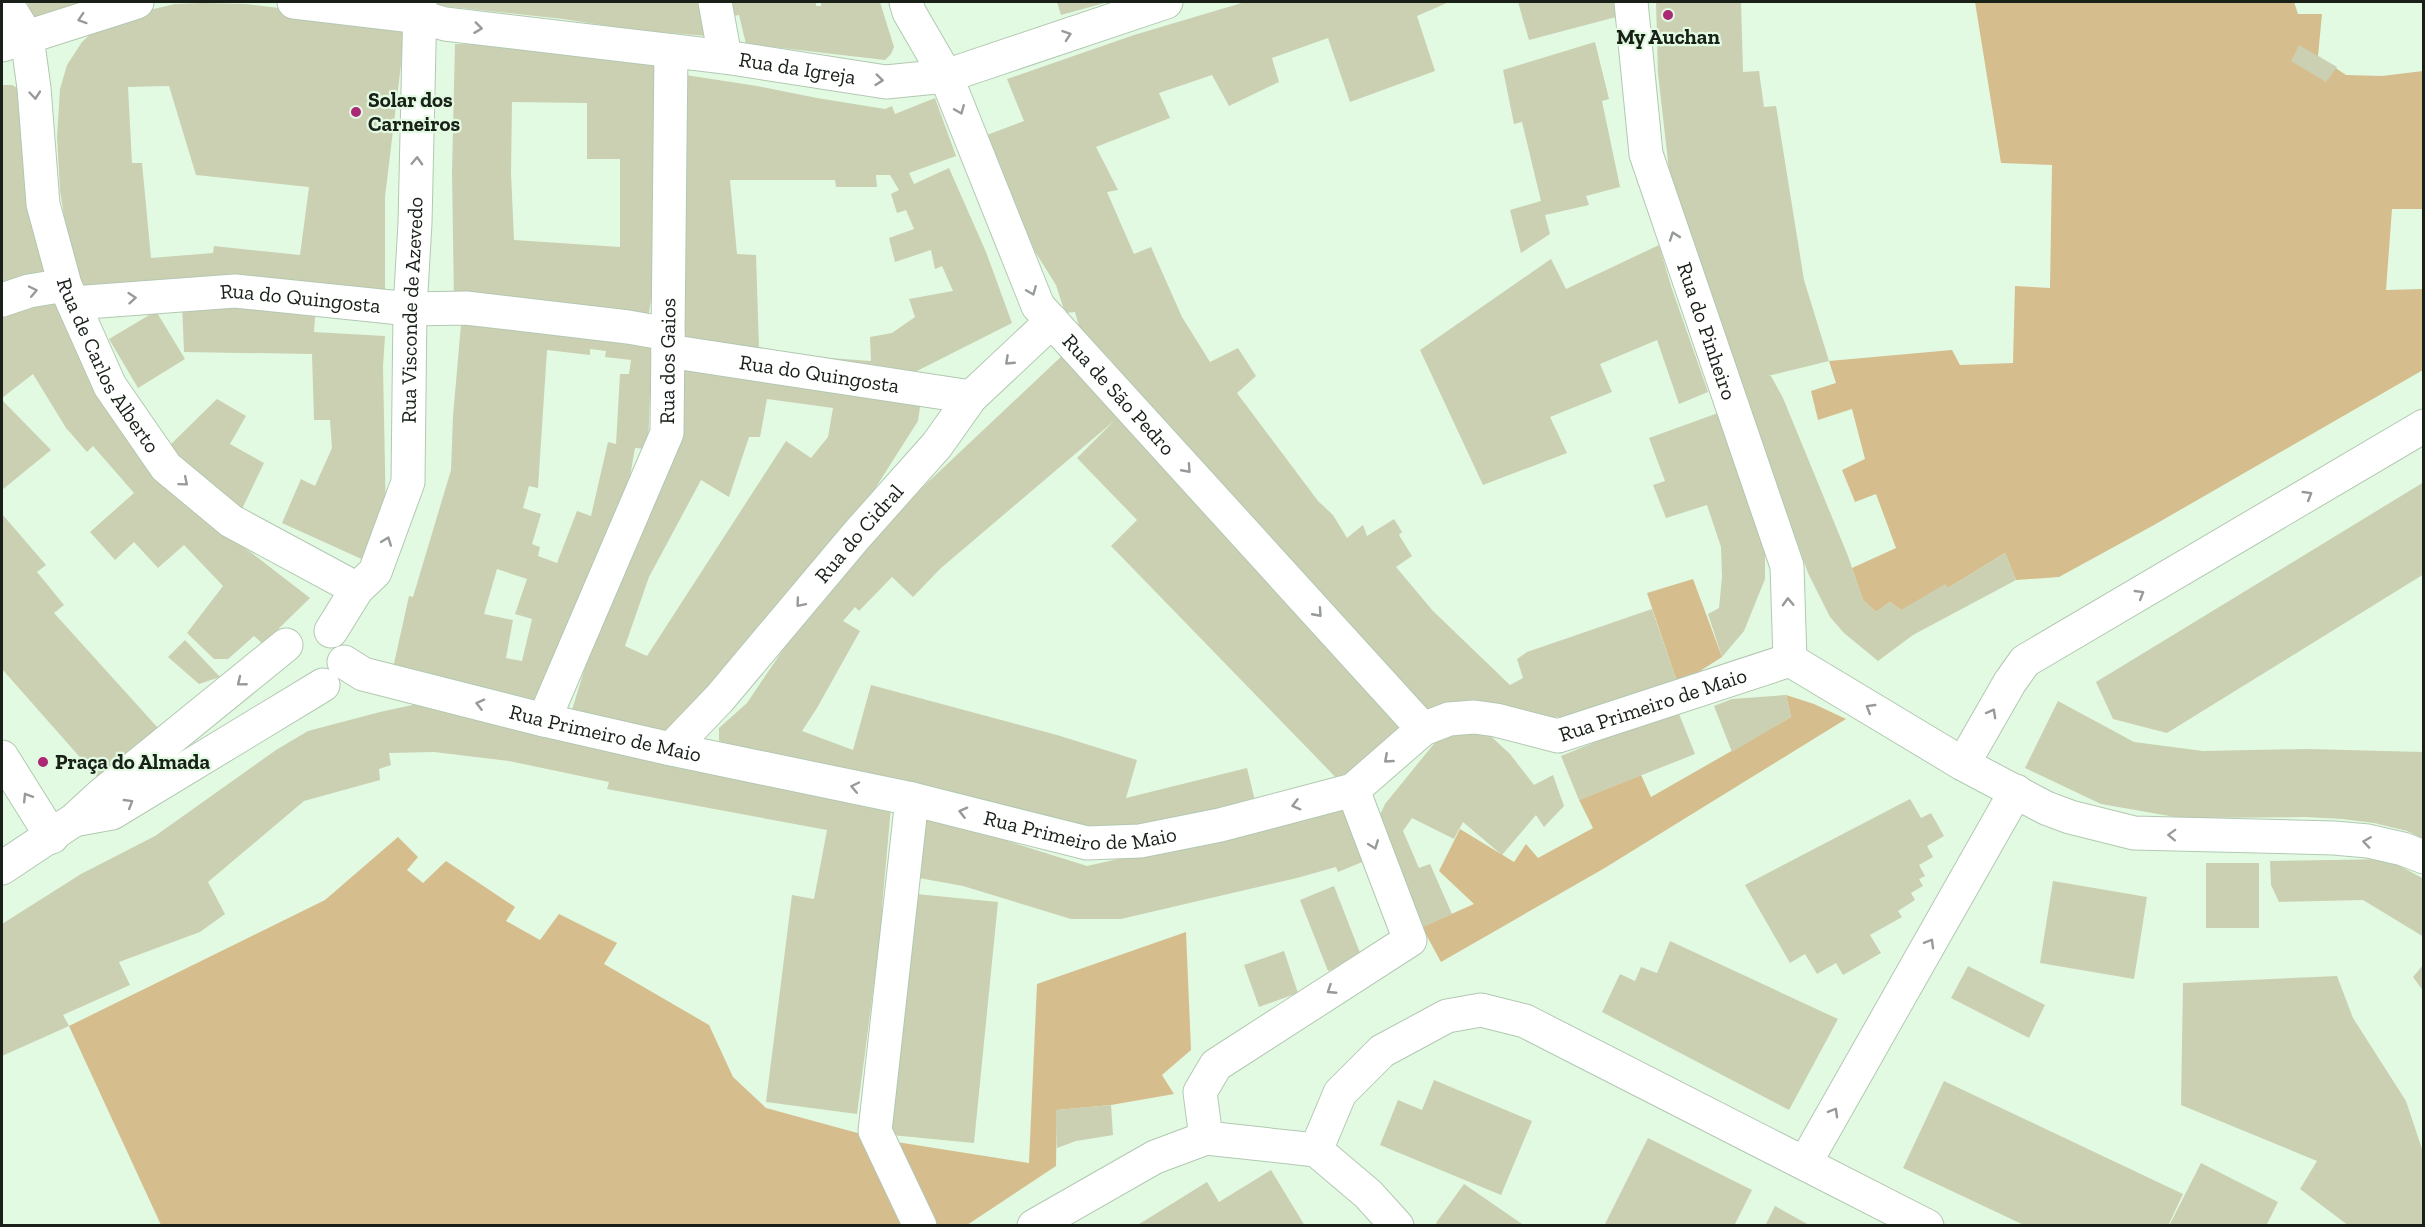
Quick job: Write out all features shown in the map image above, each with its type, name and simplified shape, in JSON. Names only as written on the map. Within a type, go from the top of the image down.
[{"type":"street","points":[[14,32],[137,2]]},
{"type":"street","name":"Rua da Igreja","points":[[294,2],[421,9],[445,24],[725,57],[886,82],[946,76],[1166,2]]},
{"type":"street","points":[[715,2],[725,57]]},
{"type":"street","name":"Rua de São Pedro","points":[[906,2],[909,12],[946,76],[1038,306],[1424,729]]},
{"type":"street","name":"Rua do Pinheiro","points":[[1631,2],[1646,154],[1787,566],[1790,660]]},
{"type":"street","name":"Rua Visconde de Azevedo","points":[[331,631],[357,589],[375,572],[408,482],[410,309],[421,9]]},
{"type":"street","name":"Rua de Carlos Alberto","points":[[14,32],[34,88],[43,204],[69,294],[110,386],[166,467],[231,521],[357,589]]},
{"type":"street","name":"Rua dos Gaios","points":[[544,720],[668,433],[671,51]]},
{"type":"street","name":"Rua do Quingosta","points":[[2,300],[29,291],[69,294],[235,291],[410,309],[466,308],[628,327],[668,343],[971,397]]},
{"type":"street","name":"Rua do Cidral","points":[[671,749],[719,699],[856,536],[937,445],[971,397],[1052,321]]},
{"type":"street","points":[[1964,764],[2010,682],[2025,661],[2424,426]]},
{"type":"street","points":[[2,868],[63,829],[100,795],[286,645],[297,631],[314,626],[331,631],[342,645],[334,674],[112,813],[63,829]]},
{"type":"street","points":[[286,645],[284,654],[289,673],[304,685],[334,674]]},
{"type":"street","points":[[1790,660],[1964,764],[2046,808],[2070,817],[2134,833],[2334,838],[2368,841],[2403,849],[2424,857]]},
{"type":"street","name":"Rua Primeiro de Maio","points":[[334,674],[363,674],[544,720],[912,799],[1087,843],[1140,841],[1220,825],[1353,790],[1424,729],[1449,719],[1474,717],[1496,720],[1558,736],[1790,660]]},
{"type":"street","points":[[2,756],[63,829]]},
{"type":"street","points":[[1206,1138],[1200,1092],[1216,1065],[1410,940],[1353,790]]},
{"type":"street","points":[[1805,1163],[2016,791]]},
{"type":"street","points":[[912,799],[875,1131],[920,1226]]},
{"type":"street","points":[[1316,1150],[1340,1093],[1382,1051],[1448,1016],[1481,1010],[1525,1021],[1927,1226]]},
{"type":"street","points":[[1034,1226],[1155,1157],[1206,1138],[1316,1150],[1368,1194],[1397,1226]]},
{"type":"shaded area","points":[[1975,2],[2294,2],[2298,14],[2322,14],[2318,56],[2346,75],[2382,76],[2423,71],[2423,209],[2392,209],[2386,290],[2423,289],[2423,370],[2059,577],[2016,580],[2005,553],[1948,588],[1901,610],[1890,602],[1876,612],[1863,600],[1852,568],[1896,548],[1876,494],[1855,502],[1842,470],[1865,459],[1852,409],[1818,420],[1811,391],[1836,383],[1829,361],[1952,350],[1960,365],[2013,363],[2015,286],[2050,288],[2052,165],[2001,163]]},
{"type":"shaded area","points":[[1693,579],[1722,657],[1678,685],[1647,593]]},
{"type":"shaded area","points":[[1786,695],[1814,704],[1846,719],[1603,869],[1441,962],[1422,927],[1474,904],[1439,871],[1460,829],[1514,862],[1526,844],[1538,858],[1593,828],[1579,800],[1641,775],[1651,797],[1791,717]]},
{"type":"shaded area","points":[[398,837],[418,857],[407,870],[423,883],[446,861],[515,907],[506,921],[540,940],[559,914],[617,943],[604,964],[709,1025],[733,1077],[766,1108],[865,1135],[909,1225],[161,1225],[69,1026],[325,900]]},
{"type":"shaded area","points":[[1186,932],[1191,1050],[1162,1075],[1174,1094],[1111,1105],[1057,1110],[1056,1166],[967,1225],[929,1225],[884,1140],[1029,1163],[1037,984]]},
{"type":"building","points":[[27,2],[99,2],[35,23]]},
{"type":"building","points":[[432,2],[706,2],[708,36],[634,30],[563,19],[432,5]]},
{"type":"building","points":[[729,2],[816,2],[816,6],[821,6],[821,2],[880,2],[894,47],[885,60],[746,44],[739,15],[733,16]]},
{"type":"building","points":[[1057,2],[1108,2],[1061,15]]},
{"type":"building","points":[[1245,2],[1449,2],[1417,16],[1435,71],[1350,102],[1328,38],[1272,58],[1279,82],[1229,106],[1212,75],[1159,93],[1170,118],[1096,147],[1118,190],[1107,192],[1134,254],[1151,247],[1182,317],[1210,362],[1238,348],[1256,376],[1237,393],[1318,501],[1333,515],[1347,538],[1363,525],[1367,536],[1394,519],[1402,532],[1399,535],[1412,556],[1396,567],[1433,611],[1510,685],[1523,678],[1517,659],[1527,652],[1652,609],[1678,685],[1580,717],[1552,717],[1512,712],[1430,715],[1141,398],[1110,359],[1080,330],[1075,312],[1065,313],[1056,285],[1034,250],[987,135],[1024,121],[1007,79],[1134,35]]},
{"type":"building","points":[[1518,2],[1618,2],[1620,16],[1529,40]]},
{"type":"building","points":[[1656,2],[1741,2],[1743,72],[1759,71],[1764,107],[1776,106],[1804,280],[1829,361],[1768,376],[1771,376],[1783,398],[1848,556],[1863,600],[1876,612],[1890,602],[1901,610],[1945,584],[1948,588],[2005,553],[2016,580],[1913,635],[1878,661],[1844,633],[1830,617],[1808,573],[1689,238],[1669,170],[1658,74]]},
{"type":"building","points":[[175,4],[246,4],[406,23],[385,197],[385,299],[82,295],[65,223],[60,190],[57,137],[60,89],[67,65],[82,42],[97,28],[128,15]],"holes":[[[169,86],[196,175],[309,187],[300,255],[214,246],[213,253],[151,258],[142,163],[132,163],[128,87]]]},
{"type":"building","points":[[1595,42],[1609,99],[1602,101],[1620,187],[1586,196],[1589,205],[1545,215],[1550,234],[1521,253],[1510,210],[1541,201],[1522,122],[1514,124],[1503,70]]},
{"type":"building","points":[[455,44],[514,45],[660,66],[658,257],[647,325],[454,303],[452,171]],"holes":[[[512,102],[587,103],[587,159],[620,159],[620,247],[514,240],[511,173]]]},
{"type":"building","points":[[2299,45],[2337,67],[2326,82],[2291,61]]},
{"type":"building","points":[[679,74],[885,109],[892,106],[895,114],[935,98],[956,156],[909,173],[914,184],[949,168],[986,252],[1012,323],[913,373],[678,346]],"holes":[[[876,175],[890,175],[899,190],[891,194],[897,213],[906,210],[914,229],[889,238],[895,262],[931,250],[935,269],[942,266],[953,291],[909,299],[915,317],[892,333],[870,337],[871,361],[759,348],[756,255],[737,254],[730,180],[835,180],[836,187],[877,187]]]},
{"type":"building","points":[[2,85],[12,85],[23,91],[48,275],[2,290]]},
{"type":"building","points":[[1659,245],[1708,392],[1679,404],[1657,340],[1600,364],[1612,392],[1550,417],[1567,453],[1483,485],[1420,350],[1551,259],[1566,289]]},
{"type":"building","points":[[47,297],[58,306],[208,523],[310,598],[263,644],[254,636],[228,659],[214,659],[187,633],[223,586],[184,545],[158,568],[134,542],[115,560],[90,532],[134,493],[93,446],[87,452],[66,428],[33,374],[2,398],[2,308]]},
{"type":"building","points":[[182,303],[316,303],[314,332],[385,336],[383,366],[386,518],[366,561],[282,523],[301,479],[315,486],[332,448],[330,420],[314,420],[312,354],[184,352]]},
{"type":"building","points":[[156,311],[185,359],[138,388],[109,339]]},
{"type":"building","points":[[462,313],[652,337],[648,449],[635,448],[629,482],[539,712],[391,677],[409,596],[413,597],[451,470]],"holes":[[[590,349],[606,351],[605,357],[631,360],[629,374],[620,374],[616,444],[608,442],[591,516],[577,511],[557,563],[538,556],[540,547],[532,544],[541,514],[523,508],[529,486],[538,488],[547,350],[590,355]],[[497,569],[527,579],[515,614],[532,619],[522,661],[506,658],[513,620],[484,614]]]},
{"type":"building","points":[[1066,352],[1408,722],[1343,785],[1111,546],[1137,520],[1077,458],[1114,421],[941,568],[913,597],[892,577],[859,611],[855,607],[843,621],[860,631],[802,731],[853,750],[871,685],[1057,735],[1137,760],[1126,798],[1247,768],[1256,805],[1116,834],[846,775],[719,741],[719,728],[747,703],[797,629],[890,518]]},
{"type":"building","points":[[681,357],[922,393],[918,421],[869,498],[823,549],[663,739],[571,713]],"holes":[[[767,399],[833,408],[828,437],[811,458],[786,441],[647,656],[625,646],[649,577],[701,480],[729,497],[749,437],[760,437]]]},
{"type":"building","points":[[217,399],[246,416],[230,444],[264,463],[241,511],[207,484],[169,446]]},
{"type":"building","points":[[2,400],[51,450],[2,490]]},
{"type":"building","points":[[1718,413],[1763,537],[1765,554],[1765,579],[1744,631],[1722,657],[1708,614],[1719,608],[1722,577],[1721,547],[1707,505],[1666,518],[1653,485],[1665,481],[1649,438]]},
{"type":"building","points":[[2424,482],[2424,574],[2167,733],[2113,719],[2096,682]]},
{"type":"building","points":[[2,514],[46,565],[37,572],[64,605],[54,613],[158,728],[100,780],[2,669]]},
{"type":"building","points":[[185,640],[220,677],[199,684],[168,657]]},
{"type":"building","points":[[1786,695],[1791,717],[1732,752],[1714,706],[1732,699]]},
{"type":"building","points":[[431,701],[891,807],[882,907],[884,907],[857,1114],[766,1102],[792,895],[814,899],[827,830],[607,789],[609,782],[509,761],[434,752],[389,753],[391,765],[379,769],[380,780],[304,801],[208,882],[225,914],[200,932],[119,962],[130,985],[63,1015],[69,1026],[2,1056],[2,924],[81,874],[155,836],[276,750],[308,731]]},
{"type":"building","points":[[2058,701],[2134,742],[2203,751],[2307,749],[2424,752],[2424,839],[2407,831],[2374,823],[2342,819],[2181,818],[2101,804],[2025,768]]},
{"type":"building","points":[[1677,709],[1695,754],[1579,800],[1561,756]]},
{"type":"building","points":[[1481,727],[1510,754],[1534,785],[1553,775],[1564,806],[1544,827],[1536,815],[1502,855],[1463,822],[1454,839],[1412,818],[1403,831],[1419,868],[1430,864],[1452,914],[1422,927],[1376,823],[1385,804],[1437,740],[1457,728]]},
{"type":"building","points":[[1910,799],[1921,818],[1931,813],[1944,836],[1927,846],[1933,857],[1919,865],[1925,876],[1919,879],[1923,886],[1911,893],[1915,900],[1898,911],[1902,917],[1870,935],[1881,953],[1843,975],[1836,963],[1817,974],[1805,954],[1790,963],[1745,885]]},
{"type":"building","points":[[1349,800],[1372,858],[1338,872],[1336,867],[1121,919],[1071,919],[963,886],[919,878],[925,815],[1087,866],[1216,837]]},
{"type":"building","points":[[2387,859],[2424,879],[2424,937],[2363,900],[2279,902],[2271,885],[2270,861]]},
{"type":"building","points":[[2206,863],[2259,863],[2259,928],[2206,928]]},
{"type":"building","points":[[2053,881],[2147,897],[2134,979],[2040,963]]},
{"type":"building","points":[[1334,886],[1362,958],[1328,971],[1300,900]]},
{"type":"building","points":[[916,894],[998,902],[974,1143],[891,1135]]},
{"type":"building","points":[[1670,941],[1838,1019],[1789,1110],[1602,1012],[1620,974],[1635,981],[1641,967],[1657,973]]},
{"type":"building","points":[[1284,951],[1298,993],[1259,1007],[1244,965]]},
{"type":"building","points":[[2424,964],[2424,992],[2413,977]]},
{"type":"building","points":[[1968,966],[2045,1005],[2029,1038],[1951,998]]},
{"type":"building","points":[[2337,976],[2353,1018],[2406,1101],[2424,1155],[2424,1226],[2349,1226],[2300,1189],[2317,1161],[2181,1105],[2183,983]]},
{"type":"building","points":[[1434,1080],[1532,1121],[1501,1195],[1380,1145],[1398,1100],[1422,1110]]},
{"type":"building","points":[[1944,1081],[2183,1194],[2168,1226],[2026,1226],[1903,1168]]},
{"type":"building","points":[[1111,1105],[1113,1135],[1076,1141],[1057,1148],[1056,1110]]},
{"type":"building","points":[[1648,1138],[1752,1190],[1734,1226],[1604,1226]]},
{"type":"building","points":[[2201,1163],[2278,1202],[2266,1226],[2169,1226]]},
{"type":"building","points":[[1271,1170],[1305,1226],[1136,1226],[1207,1182],[1219,1202]]},
{"type":"building","points":[[1464,1184],[1525,1226],[1439,1226],[1436,1223]]},
{"type":"building","points":[[1775,1206],[1811,1226],[1765,1226]]},
{"type":"place","name":"My Auchan","points":[[1668,15]]},
{"type":"place","name":"Solar dos Carneiros","points":[[356,112]]},
{"type":"place","name":"Praça do Almada","points":[[43,762]]}]
